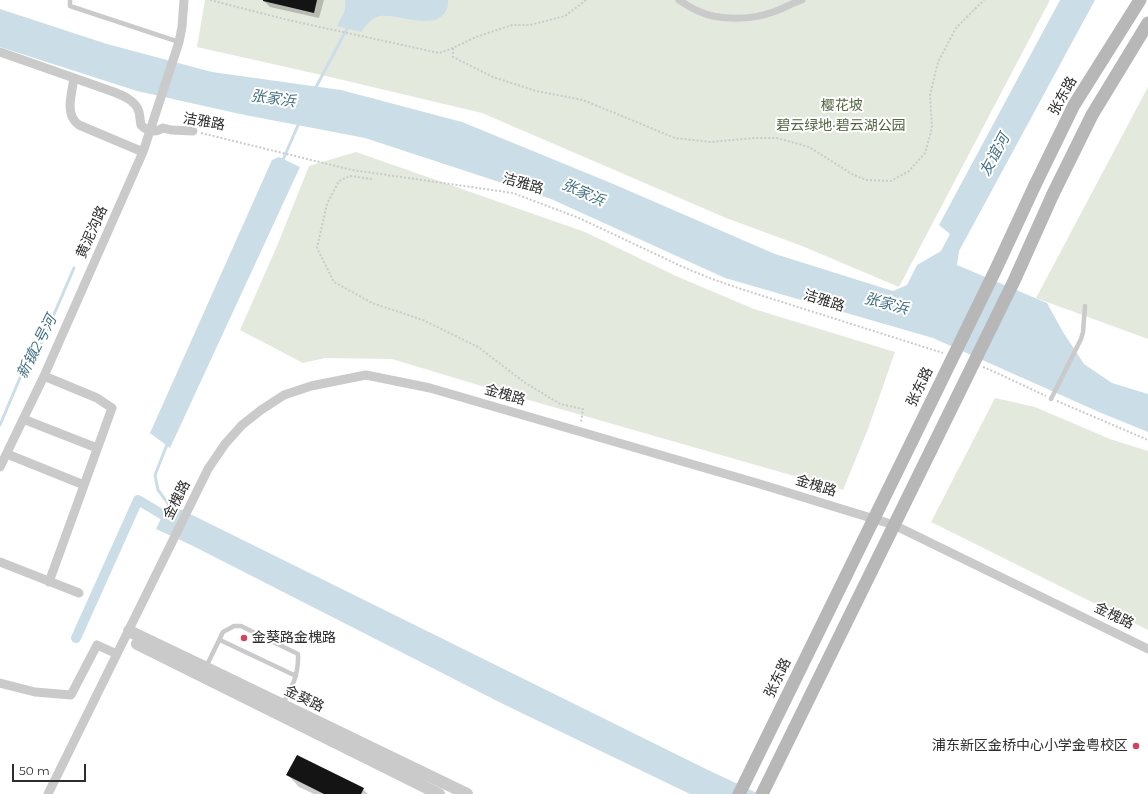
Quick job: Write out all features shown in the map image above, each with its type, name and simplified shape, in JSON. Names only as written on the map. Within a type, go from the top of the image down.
[{"type":"main road","name":"张东路","points":[[738,794],[995,271],[1074,105],[1140,0]]},
{"type":"main road","points":[[762,794],[1014,281],[1053,194],[1092,115],[1148,23]]},
{"type":"street","name":"黄泥沟路","points":[[0,467],[44,376],[143,152],[179,42],[182,27],[184,0]]},
{"type":"street","points":[[679,0],[698,12],[722,18],[745,18],[773,13],[794,2],[802,0]]},
{"type":"street","points":[[0,52],[130,99],[138,109],[141,125],[144,129],[150,131]]},
{"type":"street","points":[[74,78],[70,110],[74,122],[143,152]]},
{"type":"street","name":"洁雅路","points":[[150,131],[157,131],[163,128],[193,131]]},
{"type":"street","name":"金槐路","points":[[48,794],[208,469],[225,444],[242,425],[284,395],[311,386],[366,375],[430,388],[894,524],[1148,649]]},
{"type":"street","points":[[44,376],[97,398],[112,408],[49,582]]},
{"type":"street","points":[[23,419],[97,448]]},
{"type":"street","points":[[7,454],[84,485]]},
{"type":"street","points":[[0,562],[79,593]]},
{"type":"street","name":"金葵路","points":[[127,634],[206,667],[467,794]]},
{"type":"street","name":"金葵路","points":[[127,634],[439,794]]},
{"type":"street","points":[[0,683],[35,692],[70,695],[97,645],[117,654]]},
{"type":"lane","points":[[70,0],[70,6],[179,42]]},
{"type":"lane","points":[[1051,399],[1081,339],[1085,306]]},
{"type":"lane","points":[[206,667],[223,632],[234,626],[241,626],[298,654],[299,664],[293,686],[282,705]]},
{"type":"lane","points":[[220,640],[296,676]]},
{"type":"path","points":[[210,0],[325,28],[438,53],[453,48],[476,37],[512,25],[530,25],[565,16],[586,0]]},
{"type":"path","points":[[453,48],[453,57],[492,77],[536,91],[583,100],[675,138],[711,142],[752,138],[777,138],[809,147],[852,174],[866,180],[891,181],[909,171],[925,153],[932,128],[930,95],[938,62],[956,28],[984,0]]},
{"type":"path","name":"洁雅路","points":[[193,131],[352,170],[513,193],[579,218],[712,279],[948,355]]},
{"type":"path","points":[[372,179],[350,176],[339,181],[327,204],[317,248],[334,282],[372,303],[423,320],[478,347],[524,382],[560,404],[583,410],[579,432]]},
{"type":"path","points":[[976,365],[1148,440]]},
{"type":"green space","name":"碧云绿地·碧云湖公园","points":[[205,0],[1050,0],[899,287],[802,246],[726,218],[482,113],[197,47]]},
{"type":"green space","points":[[1148,87],[1148,339],[1036,298]]},
{"type":"green space","points":[[356,152],[585,232],[676,276],[754,309],[895,352],[868,429],[843,490],[508,394],[392,359],[325,358],[303,363],[240,330],[277,246],[309,166]]},
{"type":"green space","points":[[995,398],[1035,407],[1110,439],[1148,451],[1148,630],[931,522]]},
{"type":"water","points":[[345,0],[448,0],[448,6],[442,16],[435,20],[426,21],[380,16],[371,20],[361,32],[337,26],[345,10]]},
{"type":"water","points":[[1060,0],[1095,0],[959,251],[957,265],[1047,303],[1063,332],[1084,364],[1112,383],[1148,394],[1148,432],[1099,412],[933,338],[725,278],[551,199],[365,138],[240,114],[137,91],[0,47],[0,9],[107,44],[212,72],[341,90],[462,122],[611,183],[775,254],[893,291],[907,285],[917,265],[941,251],[950,234],[939,225]]},
{"type":"water","points":[[279,157],[300,167],[170,448],[150,433],[272,160]]},
{"type":"water","points":[[168,503],[759,794],[690,794],[503,704],[191,545],[156,529]]},
{"type":"building","points":[[263,0],[317,0],[314,13]]},
{"type":"building","points":[[297,755],[364,788],[361,794],[324,794],[286,775]]},
{"type":"waterway","points":[[315,89],[349,25]]},
{"type":"waterway","points":[[282,162],[299,123]]},
{"type":"waterway","name":"新镇2号河","points":[[0,425],[25,366],[39,349],[74,268]]},
{"type":"waterway","points":[[168,442],[155,475],[158,490],[170,506]]},
{"type":"waterway","points":[[76,638],[138,500],[175,522]]},
{"type":"place","name":"金葵路金槐路","points":[[244,638]]},
{"type":"place","name":"浦东新区金桥中心小学金粤校区","points":[[1136,746]]},
{"type":"water label","name":"张家浜","points":[[273,99]]},
{"type":"water label","name":"友谊河","points":[[995,155]]},
{"type":"water label","name":"张家浜","points":[[583,193]]},
{"type":"water label","name":"张家浜","points":[[886,304]]},
{"type":"park label","name":"樱花坡","points":[[842,106]]}]
